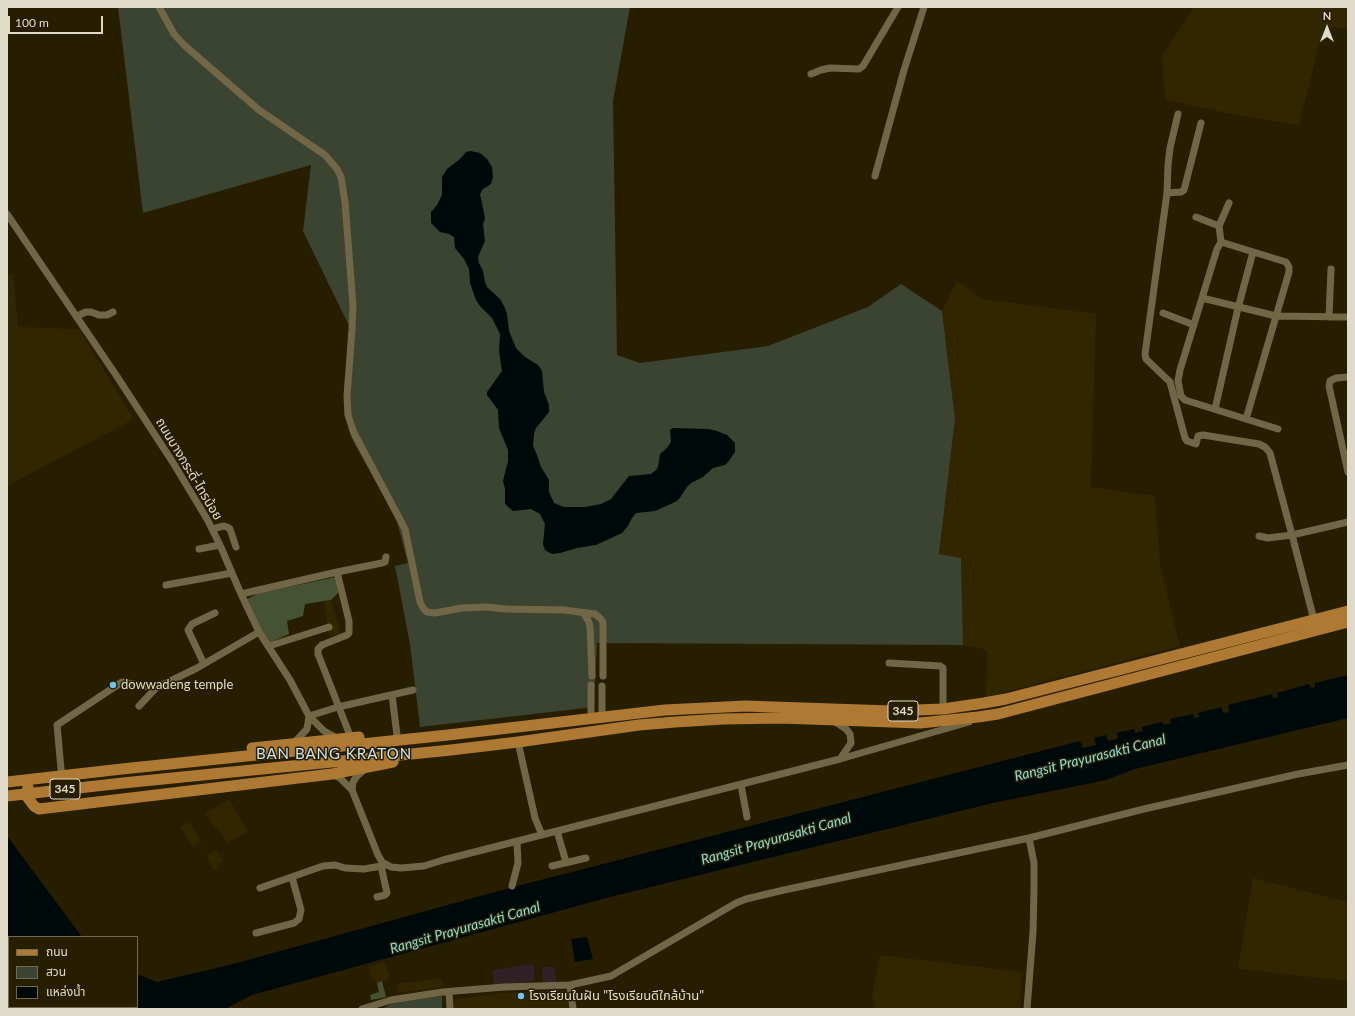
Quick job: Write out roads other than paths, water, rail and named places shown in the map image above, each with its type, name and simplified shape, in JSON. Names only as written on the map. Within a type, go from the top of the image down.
[{"type":"main road","name":"345","points":[[7,782],[448,736],[665,710],[775,706],[891,711],[943,709],[1006,699],[1348,611]]},
{"type":"main road","name":"345","points":[[7,796],[451,750],[638,725],[695,720],[781,718],[920,723],[998,714],[1348,622]]},
{"type":"main road","points":[[448,736],[397,734],[294,743],[62,768],[38,772],[32,775],[27,791],[28,798],[34,806],[39,809],[332,774],[451,750]]},
{"type":"street","points":[[159,7],[174,34],[189,50],[258,110],[325,154],[337,168],[341,177],[345,202],[353,306],[347,396],[348,415],[354,433],[405,530],[420,602],[423,608],[428,612],[435,613],[462,608],[486,607],[506,609],[564,610],[584,614],[595,614],[603,622],[602,676]]},
{"type":"street","points":[[811,74],[830,68],[859,69],[863,66],[898,7]]},
{"type":"street","points":[[875,176],[904,70],[924,7]]},
{"type":"street","points":[[1178,114],[1170,148],[1167,193],[1146,346],[1146,359],[1170,382],[1187,441],[1196,444],[1198,436],[1203,435],[1259,444],[1265,447],[1270,453],[1314,620]]},
{"type":"street","points":[[1167,193],[1181,192],[1184,190],[1201,123]]},
{"type":"street","points":[[1229,203],[1219,226],[1221,242],[1217,249],[1180,370],[1179,389],[1181,396],[1185,400],[1278,430]]},
{"type":"street","name":"ถนนบางกระดี่-ไทรน้อย","points":[[7,214],[77,316],[172,461],[212,529],[260,632],[290,680],[309,716],[324,730],[339,739]]},
{"type":"street","points":[[1196,217],[1219,226]]},
{"type":"street","points":[[1221,242],[1286,262],[1290,267],[1246,419]]},
{"type":"street","points":[[1215,409],[1238,308],[1253,252]]},
{"type":"street","points":[[1329,317],[1331,269]]},
{"type":"street","points":[[1202,298],[1238,308],[1276,316],[1348,317]]},
{"type":"street","points":[[77,316],[86,312],[99,315],[107,315],[113,312]]},
{"type":"street","points":[[1163,313],[1194,325]]},
{"type":"street","points":[[1348,377],[1336,378],[1330,381],[1329,386],[1348,472]]},
{"type":"street","points":[[1259,536],[1268,538],[1292,535],[1348,522]]},
{"type":"street","points":[[212,529],[227,526],[230,529],[236,547]]},
{"type":"street","points":[[199,549],[220,545]]},
{"type":"street","points":[[241,594],[337,572],[382,564],[385,562],[386,558]]},
{"type":"street","points":[[337,572],[349,621],[349,633],[322,645],[318,649],[318,654],[351,738]]},
{"type":"street","points":[[166,585],[232,573]]},
{"type":"street","points":[[204,664],[188,630],[192,624],[215,613]]},
{"type":"street","points":[[584,614],[590,626],[592,676]]},
{"type":"street","points":[[269,646],[329,627]]},
{"type":"street","points":[[139,706],[156,688],[204,664],[260,632]]},
{"type":"street","points":[[889,663],[940,666],[943,668],[943,709]]},
{"type":"street","points":[[62,768],[57,724],[122,682],[156,688]]},
{"type":"street","points":[[591,685],[591,718]]},
{"type":"street","points":[[602,686],[602,717]]},
{"type":"street","points":[[294,743],[307,729],[309,716],[338,707],[413,690]]},
{"type":"street","points":[[392,695],[397,734]]},
{"type":"street","points":[[260,888],[329,865],[364,869],[384,865],[401,868],[424,866],[840,760],[998,714]]},
{"type":"street","points":[[832,720],[846,729],[850,734],[851,743],[840,760]]},
{"type":"street","points":[[518,742],[535,818],[542,835]]},
{"type":"street","points":[[362,1009],[391,1000],[450,992],[504,987],[570,985],[611,976],[736,903],[746,899],[1030,838],[1130,813],[1298,774],[1348,764]]},
{"type":"street","points":[[352,790],[353,782],[356,776],[362,770],[373,766]]},
{"type":"street","points":[[332,774],[340,778],[352,790],[378,855],[384,865],[387,893],[377,897]]},
{"type":"street","points":[[741,785],[747,817]]},
{"type":"street","points":[[557,831],[566,862]]},
{"type":"street","points":[[1027,1009],[1033,932],[1034,889],[1034,863],[1030,838]]},
{"type":"street","points":[[512,886],[518,863],[517,842]]},
{"type":"street","points":[[552,866],[586,858]]},
{"type":"street","points":[[256,933],[294,923],[299,919],[301,910],[292,877]]},
{"type":"street","points":[[570,985],[573,1009]]},
{"type":"street","points":[[450,992],[450,1009]]},
{"type":"water","points":[[470,151],[480,153],[487,159],[492,167],[493,177],[491,184],[483,189],[480,194],[485,218],[483,224],[485,241],[478,257],[485,282],[487,287],[500,299],[504,306],[507,314],[509,331],[516,348],[525,357],[538,365],[542,371],[544,392],[549,405],[549,412],[536,428],[533,446],[541,467],[549,480],[549,492],[554,503],[564,507],[585,507],[601,504],[611,499],[629,476],[651,474],[658,467],[660,454],[671,442],[670,430],[673,428],[708,429],[717,431],[727,435],[735,443],[735,452],[725,465],[713,468],[703,477],[691,483],[675,502],[655,511],[636,513],[622,533],[596,545],[552,554],[545,550],[543,544],[545,524],[540,514],[531,509],[513,511],[505,503],[505,489],[503,481],[508,461],[508,450],[499,428],[498,410],[487,395],[487,392],[502,371],[499,351],[500,334],[492,318],[476,300],[470,283],[469,269],[464,259],[455,248],[454,237],[440,232],[431,223],[431,212],[437,205],[442,195],[442,177],[447,169],[460,159],[466,152]]},
{"type":"water","name":"Rangsit Prayurasakti Canal","points":[[1348,675],[1348,718],[1135,769],[1106,780],[993,803],[610,897],[252,995],[225,1009],[7,1009],[7,836],[81,936],[8,936],[8,1008],[138,1008],[138,974],[157,982],[233,964],[506,889],[1080,741],[1083,748],[1096,745],[1094,738],[1106,735],[1108,741],[1118,739],[1117,733],[1134,729],[1135,733],[1143,731],[1142,727],[1162,722],[1164,725],[1171,723],[1170,719],[1193,714],[1194,718],[1199,717],[1198,713],[1221,707],[1223,713],[1229,712],[1228,705],[1272,694],[1273,698],[1278,697],[1277,693],[1309,684],[1311,688],[1315,687],[1315,683]]},
{"type":"water","points":[[587,937],[593,959],[575,962],[571,939]]},
{"type":"place","name":"dowwadeng temple","points":[[113,685]]},
{"type":"place","name":"โรงเรียนในฝัน \"โรงเรียนดีใกล้บ้าน\"","points":[[521,996]]},
{"type":"district","name":"BAN BANG KRATON","points":[[334,754]]}]
